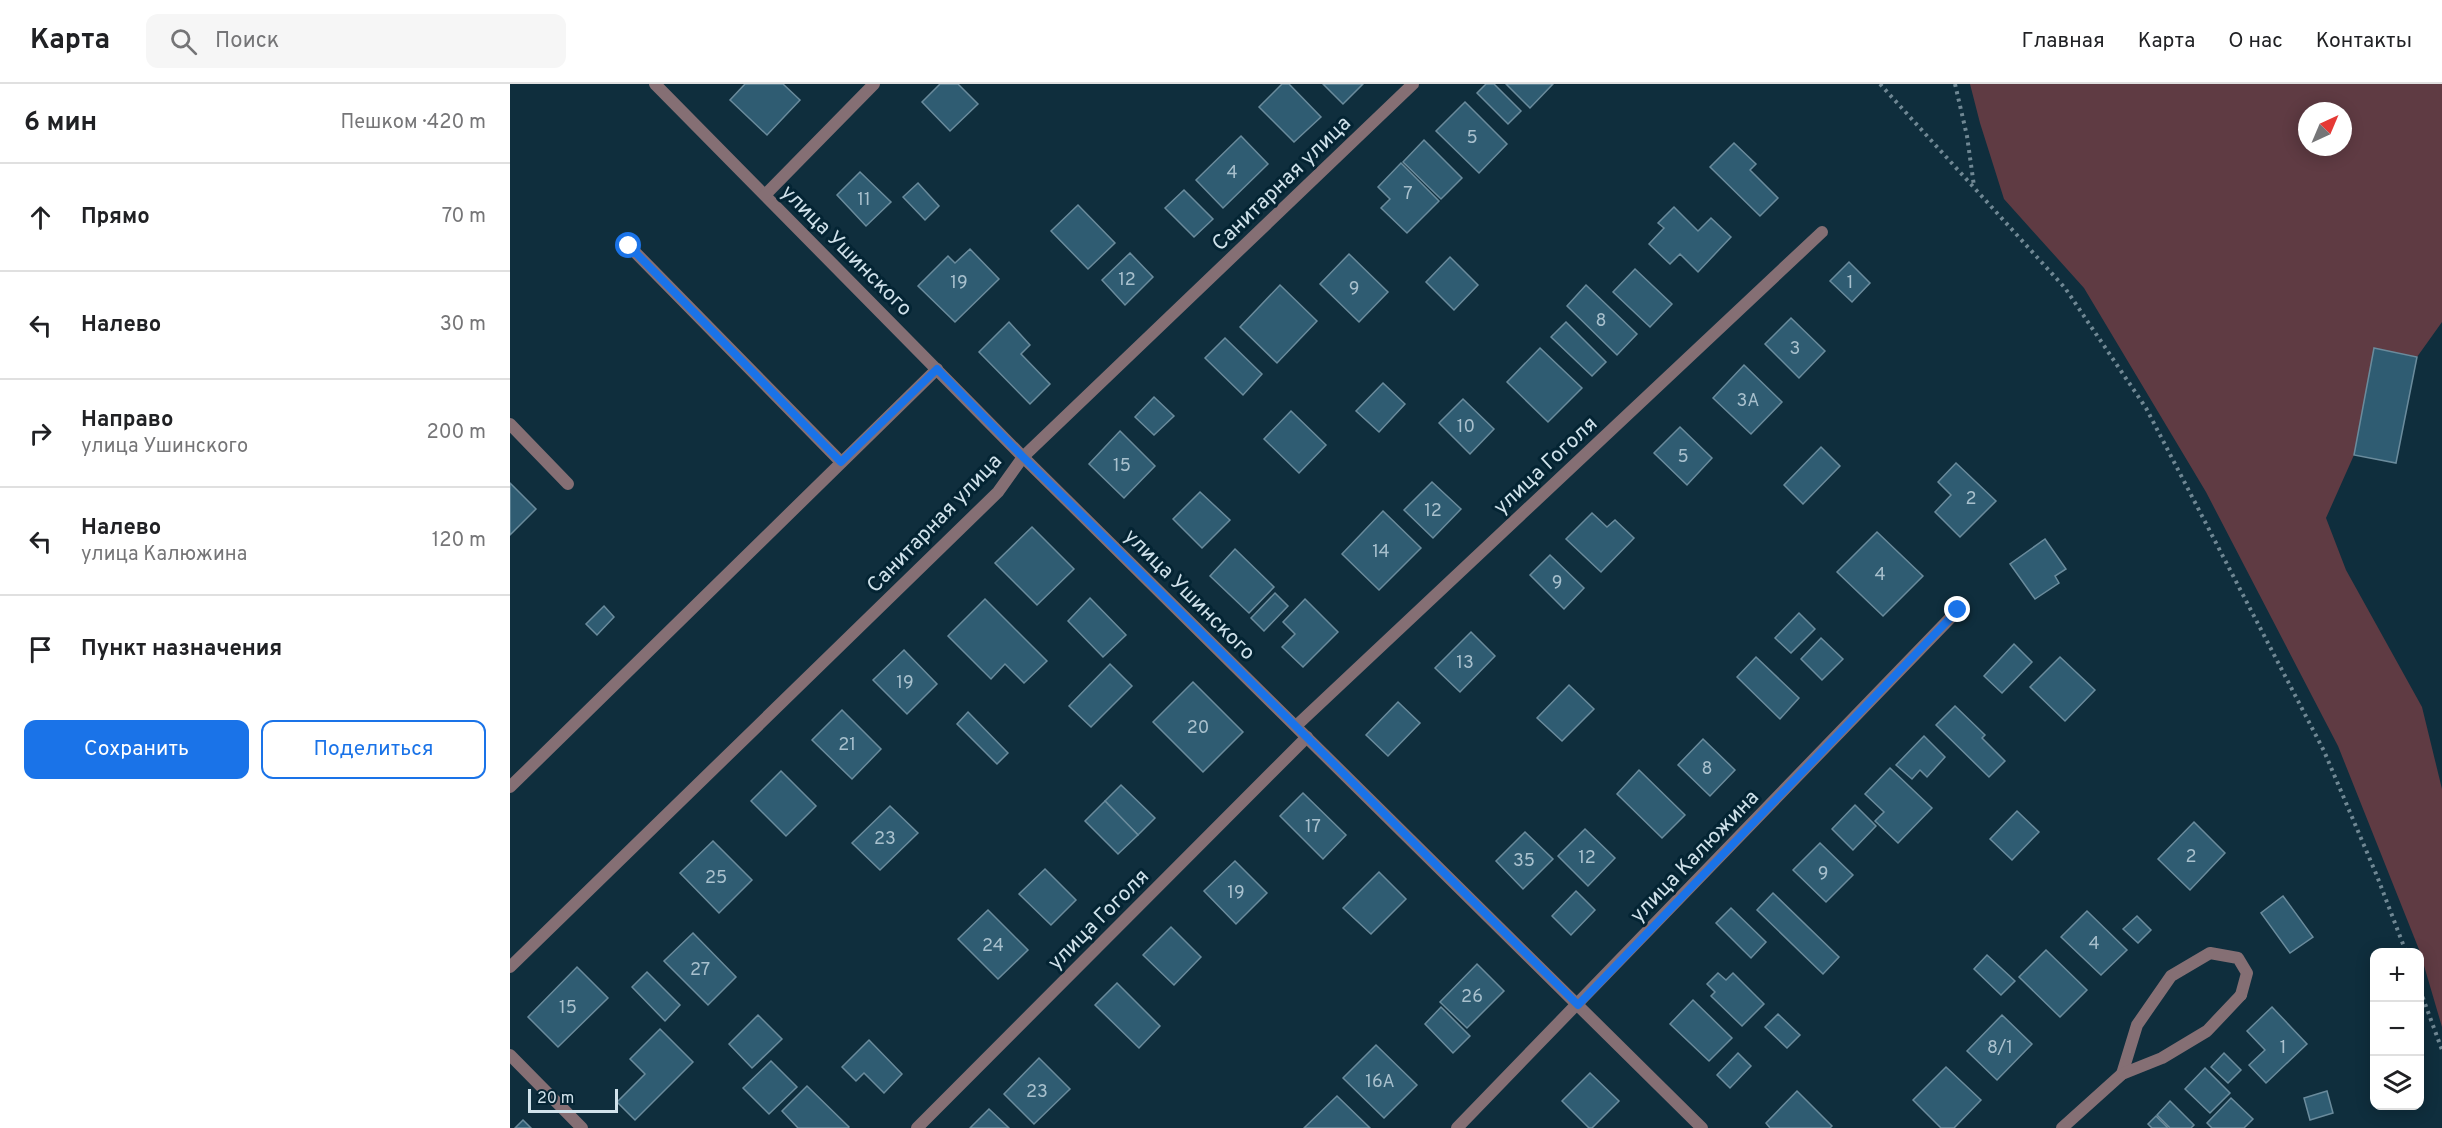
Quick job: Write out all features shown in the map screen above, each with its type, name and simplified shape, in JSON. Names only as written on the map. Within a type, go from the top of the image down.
[{"type":"street","name":"улица Ушинского","points":[[655,84],[1023,457],[1702,1128]]},
{"type":"street","points":[[765,195],[874,84]]},
{"type":"street","name":"Санитарная улица","points":[[510,967],[998,492],[1023,457],[1413,84]]},
{"type":"street","name":"улица Гоголя","points":[[1296,726],[1822,232]]},
{"type":"street","points":[[629,246],[841,462]]},
{"type":"street","points":[[510,787],[937,369]]},
{"type":"street","points":[[510,424],[568,484]]},
{"type":"street","name":"улица Калюжина","points":[[1456,1128],[1578,1005],[1958,610]]},
{"type":"street","name":"улица Гоголя","points":[[917,1128],[1307,737]]},
{"type":"street","points":[[2061,1128],[2122,1074],[2162,1058],[2207,1031],[2241,995],[2247,973],[2238,958],[2210,953],[2171,976],[2137,1025],[2122,1074]]},
{"type":"street","points":[[510,1055],[582,1128]]},
{"type":"path","points":[[1880,84],[2065,288],[2146,408],[2324,751],[2404,948]]},
{"type":"path","points":[[1955,84],[1967,136],[1974,187]]},
{"type":"path","points":[[2424,1001],[2442,1050]]},
{"type":"shaded area","points":[[1970,84],[2442,84],[2442,322],[2417,357],[2374,349],[2354,455],[2326,518],[2346,570],[2422,707],[2442,789],[2442,1027],[2424,966],[2424,948],[2418,948],[2338,746],[2206,492],[2084,288],[2004,199]]},
{"type":"building","points":[[745,84],[783,84],[800,100],[767,135],[730,100]]},
{"type":"building","points":[[940,84],[958,84],[978,104],[950,131],[922,102]]},
{"type":"building","points":[[1282,84],[1289,84],[1321,117],[1294,142],[1259,107]]},
{"type":"building","points":[[1323,84],[1363,84],[1343,104]]},
{"type":"building","points":[[1486,84],[1494,84],[1521,111],[1508,124],[1477,93]]},
{"type":"building","points":[[1506,84],[1553,84],[1530,108]]},
{"type":"building","points":[[1465,102],[1507,144],[1479,173],[1436,131]]},
{"type":"building","points":[[1241,136],[1268,164],[1223,208],[1196,180]]},
{"type":"building","points":[[1424,140],[1462,178],[1441,199],[1403,162]]},
{"type":"building","points":[[1734,143],[1756,164],[1750,170],[1778,198],[1760,216],[1710,167]]},
{"type":"building","points":[[1401,163],[1439,201],[1407,233],[1381,208],[1390,199],[1378,187]]},
{"type":"building","points":[[860,172],[891,202],[866,226],[837,195]]},
{"type":"building","points":[[918,183],[939,206],[925,220],[903,197]]},
{"type":"building","points":[[1184,190],[1213,219],[1194,237],[1165,208]]},
{"type":"building","points":[[1078,205],[1115,243],[1088,269],[1051,231]]},
{"type":"building","points":[[1674,207],[1698,231],[1711,218],[1731,237],[1698,272],[1680,254],[1670,264],[1649,244],[1664,228],[1658,223]]},
{"type":"building","points":[[970,249],[999,279],[955,322],[918,286],[948,256],[955,263]]},
{"type":"building","points":[[1130,253],[1153,277],[1125,305],[1102,280]]},
{"type":"building","points":[[1349,254],[1388,292],[1359,322],[1320,284]]},
{"type":"building","points":[[1450,257],[1478,285],[1454,310],[1426,282]]},
{"type":"building","points":[[1849,262],[1870,283],[1852,302],[1830,281]]},
{"type":"building","points":[[1635,269],[1672,304],[1650,327],[1613,292]]},
{"type":"building","points":[[1280,285],[1317,321],[1277,363],[1240,327]]},
{"type":"building","points":[[1586,285],[1637,334],[1617,355],[1567,306]]},
{"type":"building","points":[[1791,318],[1825,351],[1799,378],[1765,344]]},
{"type":"building","points":[[1009,322],[1030,345],[1021,354],[1050,384],[1030,404],[979,352]]},
{"type":"building","points":[[1566,322],[1606,362],[1592,376],[1551,337]]},
{"type":"building","points":[[1225,338],[1262,374],[1243,395],[1205,358]]},
{"type":"building","points":[[1540,348],[1582,388],[1548,422],[1507,382]]},
{"type":"building","points":[[2374,348],[2417,357],[2396,463],[2354,455]]},
{"type":"building","points":[[1744,365],[1782,402],[1751,434],[1713,398]]},
{"type":"building","points":[[1383,383],[1405,404],[1379,432],[1356,411]]},
{"type":"building","points":[[1154,397],[1174,416],[1154,435],[1135,417]]},
{"type":"building","points":[[1463,399],[1494,429],[1470,454],[1439,423]]},
{"type":"building","points":[[1291,411],[1326,445],[1299,473],[1264,439]]},
{"type":"building","points":[[1680,427],[1712,458],[1687,485],[1654,453]]},
{"type":"building","points":[[1120,431],[1155,466],[1124,498],[1089,464]]},
{"type":"building","points":[[1821,447],[1840,466],[1803,504],[1784,485]]},
{"type":"building","points":[[1956,463],[1996,501],[1960,537],[1935,512],[1951,495],[1938,482]]},
{"type":"building","points":[[1432,482],[1461,509],[1433,538],[1404,510]]},
{"type":"building","points":[[510,483],[536,509],[510,535]]},
{"type":"building","points":[[1200,492],[1230,520],[1202,548],[1173,519]]},
{"type":"building","points":[[1383,511],[1421,548],[1379,590],[1342,554]]},
{"type":"building","points":[[1592,513],[1607,527],[1615,520],[1634,538],[1601,572],[1566,539]]},
{"type":"building","points":[[1032,527],[1074,569],[1037,605],[995,563]]},
{"type":"building","points":[[1877,532],[1923,576],[1883,616],[1837,572]]},
{"type":"building","points":[[2045,539],[2066,569],[2055,576],[2059,583],[2035,599],[2010,564]]},
{"type":"building","points":[[1235,549],[1274,587],[1249,613],[1210,576]]},
{"type":"building","points":[[1550,555],[1584,588],[1564,609],[1530,575]]},
{"type":"building","points":[[1275,593],[1288,606],[1264,631],[1251,618]]},
{"type":"building","points":[[1090,598],[1126,635],[1103,657],[1068,621]]},
{"type":"building","points":[[985,599],[1047,661],[1024,683],[1005,664],[991,679],[948,636]]},
{"type":"building","points":[[1305,599],[1338,632],[1303,667],[1282,647],[1295,634],[1283,622]]},
{"type":"building","points":[[604,606],[614,617],[597,635],[586,624]]},
{"type":"building","points":[[1799,613],[1815,629],[1791,653],[1775,638]]},
{"type":"building","points":[[1471,632],[1495,656],[1460,692],[1435,668]]},
{"type":"building","points":[[1821,638],[1843,659],[1822,680],[1801,659]]},
{"type":"building","points":[[2014,644],[2032,662],[2002,693],[1984,676]]},
{"type":"building","points":[[904,650],[937,684],[907,714],[873,680]]},
{"type":"building","points":[[1756,657],[1799,698],[1780,719],[1737,677]]},
{"type":"building","points":[[2060,657],[2095,690],[2065,721],[2030,687]]},
{"type":"building","points":[[1110,664],[1132,686],[1091,727],[1069,706]]},
{"type":"building","points":[[1193,682],[1243,732],[1203,772],[1153,722]]},
{"type":"building","points":[[1569,685],[1594,709],[1562,741],[1537,718]]},
{"type":"building","points":[[1398,702],[1420,723],[1388,756],[1366,735]]},
{"type":"building","points":[[1955,706],[1985,735],[1982,738],[2005,761],[1989,777],[1936,725]]},
{"type":"building","points":[[842,710],[881,749],[852,779],[812,740]]},
{"type":"building","points":[[968,712],[1008,753],[997,764],[957,724]]},
{"type":"building","points":[[1924,736],[1945,757],[1927,777],[1920,770],[1912,779],[1896,765]]},
{"type":"building","points":[[1703,739],[1735,770],[1710,796],[1678,765]]},
{"type":"building","points":[[1890,768],[1932,808],[1898,843],[1875,821],[1884,812],[1865,794]]},
{"type":"building","points":[[1639,770],[1685,815],[1662,838],[1617,794]]},
{"type":"building","points":[[781,771],[816,806],[786,836],[751,801]]},
{"type":"building","points":[[1121,785],[1155,818],[1138,835],[1105,801]]},
{"type":"building","points":[[1303,793],[1346,835],[1323,859],[1280,816]]},
{"type":"building","points":[[1105,801],[1138,835],[1118,854],[1085,821]]},
{"type":"building","points":[[1855,805],[1876,826],[1853,850],[1832,829]]},
{"type":"building","points":[[890,806],[918,833],[880,870],[852,843]]},
{"type":"building","points":[[2017,811],[2039,832],[2012,860],[1990,839]]},
{"type":"building","points":[[2194,822],[2225,853],[2190,890],[2158,859]]},
{"type":"building","points":[[1585,829],[1615,858],[1588,886],[1558,856]]},
{"type":"building","points":[[1525,832],[1553,859],[1523,889],[1496,861]]},
{"type":"building","points":[[713,841],[752,880],[719,913],[680,873]]},
{"type":"building","points":[[1820,843],[1853,875],[1826,902],[1793,870]]},
{"type":"building","points":[[1235,861],[1267,893],[1236,924],[1204,891]]},
{"type":"building","points":[[1045,869],[1076,900],[1051,925],[1019,894]]},
{"type":"building","points":[[1379,872],[1406,899],[1371,934],[1343,908]]},
{"type":"building","points":[[1576,891],[1595,910],[1571,935],[1552,916]]},
{"type":"building","points":[[1773,893],[1839,957],[1823,974],[1757,910]]},
{"type":"building","points":[[2283,896],[2313,937],[2290,953],[2261,913]]},
{"type":"building","points":[[1731,908],[1766,942],[1751,958],[1716,923]]},
{"type":"building","points":[[988,910],[1028,950],[998,979],[958,939]]},
{"type":"building","points":[[2087,911],[2127,950],[2101,975],[2061,937]]},
{"type":"building","points":[[2137,916],[2151,930],[2138,943],[2123,929]]},
{"type":"building","points":[[1171,927],[1201,957],[1174,985],[1143,955]]},
{"type":"building","points":[[693,933],[736,977],[708,1005],[664,961]]},
{"type":"building","points":[[2046,950],[2087,990],[2060,1017],[2019,977]]},
{"type":"building","points":[[1987,955],[2015,981],[2001,995],[1974,969]]},
{"type":"building","points":[[1477,964],[1504,991],[1467,1028],[1440,1002]]},
{"type":"building","points":[[577,967],[608,998],[558,1047],[528,1017]]},
{"type":"building","points":[[647,972],[680,1005],[665,1021],[632,987]]},
{"type":"building","points":[[1718,973],[1726,980],[1733,973],[1764,1004],[1742,1026],[1711,996],[1715,992],[1707,984]]},
{"type":"building","points":[[1117,983],[1160,1026],[1139,1048],[1095,1005]]},
{"type":"building","points":[[1693,1000],[1732,1038],[1709,1061],[1670,1024]]},
{"type":"building","points":[[1441,1007],[1470,1036],[1453,1053],[1425,1024]]},
{"type":"building","points":[[2272,1007],[2307,1044],[2266,1083],[2249,1065],[2265,1050],[2247,1031]]},
{"type":"building","points":[[1778,1014],[1800,1035],[1787,1048],[1765,1027]]},
{"type":"building","points":[[758,1015],[782,1039],[752,1068],[729,1044]]},
{"type":"building","points":[[2002,1015],[2032,1044],[1997,1080],[1967,1051]]},
{"type":"building","points":[[660,1029],[693,1062],[635,1120],[617,1102],[645,1074],[630,1059]]},
{"type":"building","points":[[869,1040],[902,1074],[884,1093],[864,1073],[856,1081],[842,1067]]},
{"type":"building","points":[[1376,1045],[1417,1085],[1384,1118],[1343,1078]]},
{"type":"building","points":[[1738,1053],[1751,1066],[1730,1088],[1717,1075]]},
{"type":"building","points":[[2224,1053],[2241,1070],[2228,1083],[2211,1067]]},
{"type":"building","points":[[1039,1058],[1070,1089],[1034,1124],[1004,1094]]},
{"type":"building","points":[[771,1061],[797,1087],[769,1114],[743,1088]]},
{"type":"building","points":[[1946,1067],[1981,1100],[1954,1128],[1941,1128],[1913,1100]]},
{"type":"building","points":[[2205,1068],[2230,1093],[2210,1113],[2185,1089]]},
{"type":"building","points":[[1590,1073],[1619,1101],[1592,1128],[1589,1128],[1562,1101]]},
{"type":"building","points":[[807,1086],[848,1128],[798,1128],[782,1111]]},
{"type":"building","points":[[1797,1091],[1832,1126],[1830,1128],[1770,1128],[1766,1123]]},
{"type":"building","points":[[2327,1091],[2333,1113],[2310,1120],[2304,1098]]},
{"type":"building","points":[[1337,1096],[1370,1128],[1304,1128]]},
{"type":"building","points":[[2231,1098],[2253,1119],[2244,1128],[2212,1128],[2207,1123]]},
{"type":"building","points":[[2170,1101],[2194,1125],[2191,1128],[2170,1128],[2157,1115]]},
{"type":"building","points":[[989,1109],[1009,1128],[970,1128]]},
{"type":"building","points":[[2156,1116],[2168,1128],[2152,1128],[2148,1124]]},
{"type":"building","points":[[523,1120],[531,1128],[515,1128]]},
{"type":"route","points":[[629,246],[841,462],[937,369],[1023,457],[1578,1005],[1958,610]]}]
